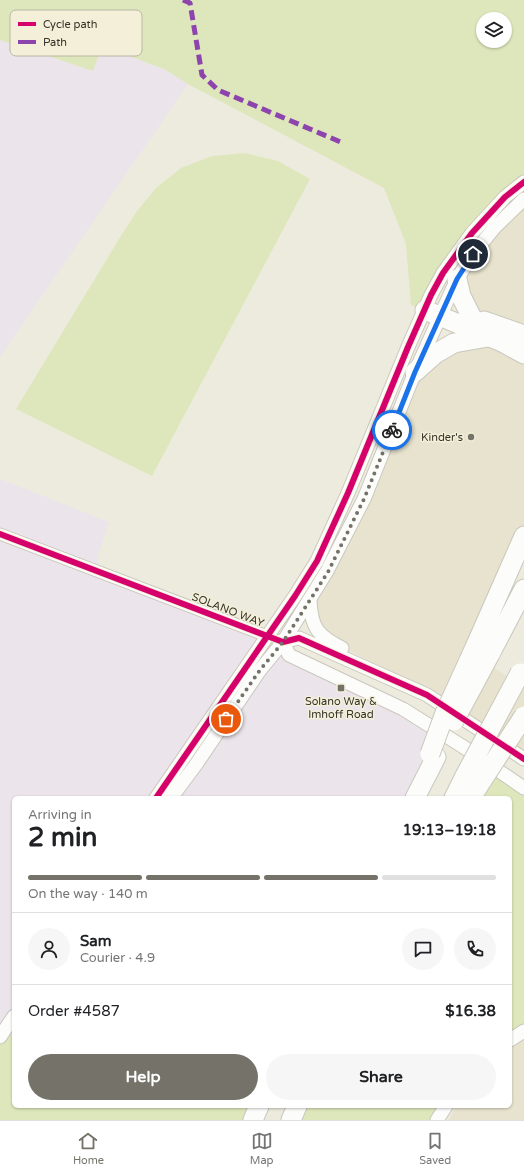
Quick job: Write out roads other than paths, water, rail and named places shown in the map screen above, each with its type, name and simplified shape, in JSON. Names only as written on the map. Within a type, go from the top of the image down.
[{"type":"highway","points":[[457,279],[460,296],[471,316]]},
{"type":"highway","points":[[436,312],[471,316],[524,336]]},
{"type":"highway","points":[[436,312],[488,337],[502,342],[524,354]]},
{"type":"highway","points":[[415,372],[435,354],[454,343],[488,337]]},
{"type":"highway","points":[[416,796],[433,755],[483,650],[524,536]]},
{"type":"highway","points":[[483,650],[524,589]]},
{"type":"highway","points":[[472,786],[522,669]]},
{"type":"highway","points":[[457,796],[472,786],[524,716]]},
{"type":"highway","points":[[253,1120],[258,1108]]},
{"type":"highway","points":[[291,1120],[296,1108]]},
{"type":"street","points":[[172,796],[197,763],[260,670],[283,642],[328,572],[364,499],[415,372],[436,312],[443,273],[472,233],[505,197],[524,182]]},
{"type":"street","points":[[157,796],[295,596],[317,561],[348,493],[408,347],[436,312],[473,254],[495,227],[524,199]]},
{"type":"street","name":"SOLANO WAY","points":[[0,534],[283,642],[299,638],[427,695],[524,759]]},
{"type":"street","points":[[310,600],[311,615],[317,629],[327,640],[390,671],[397,682]]},
{"type":"street","points":[[283,642],[289,655],[402,709],[462,746],[524,788]]},
{"type":"street","points":[[1,1035],[12,1019]]},
{"type":"street","points":[[512,1039],[524,1031]]},
{"type":"street","points":[[437,1120],[445,1108]]},
{"type":"place","name":"Kinder's","points":[[471,437]]},
{"type":"place","name":"Solano Way & Imhoff Road","points":[[341,688]]}]
